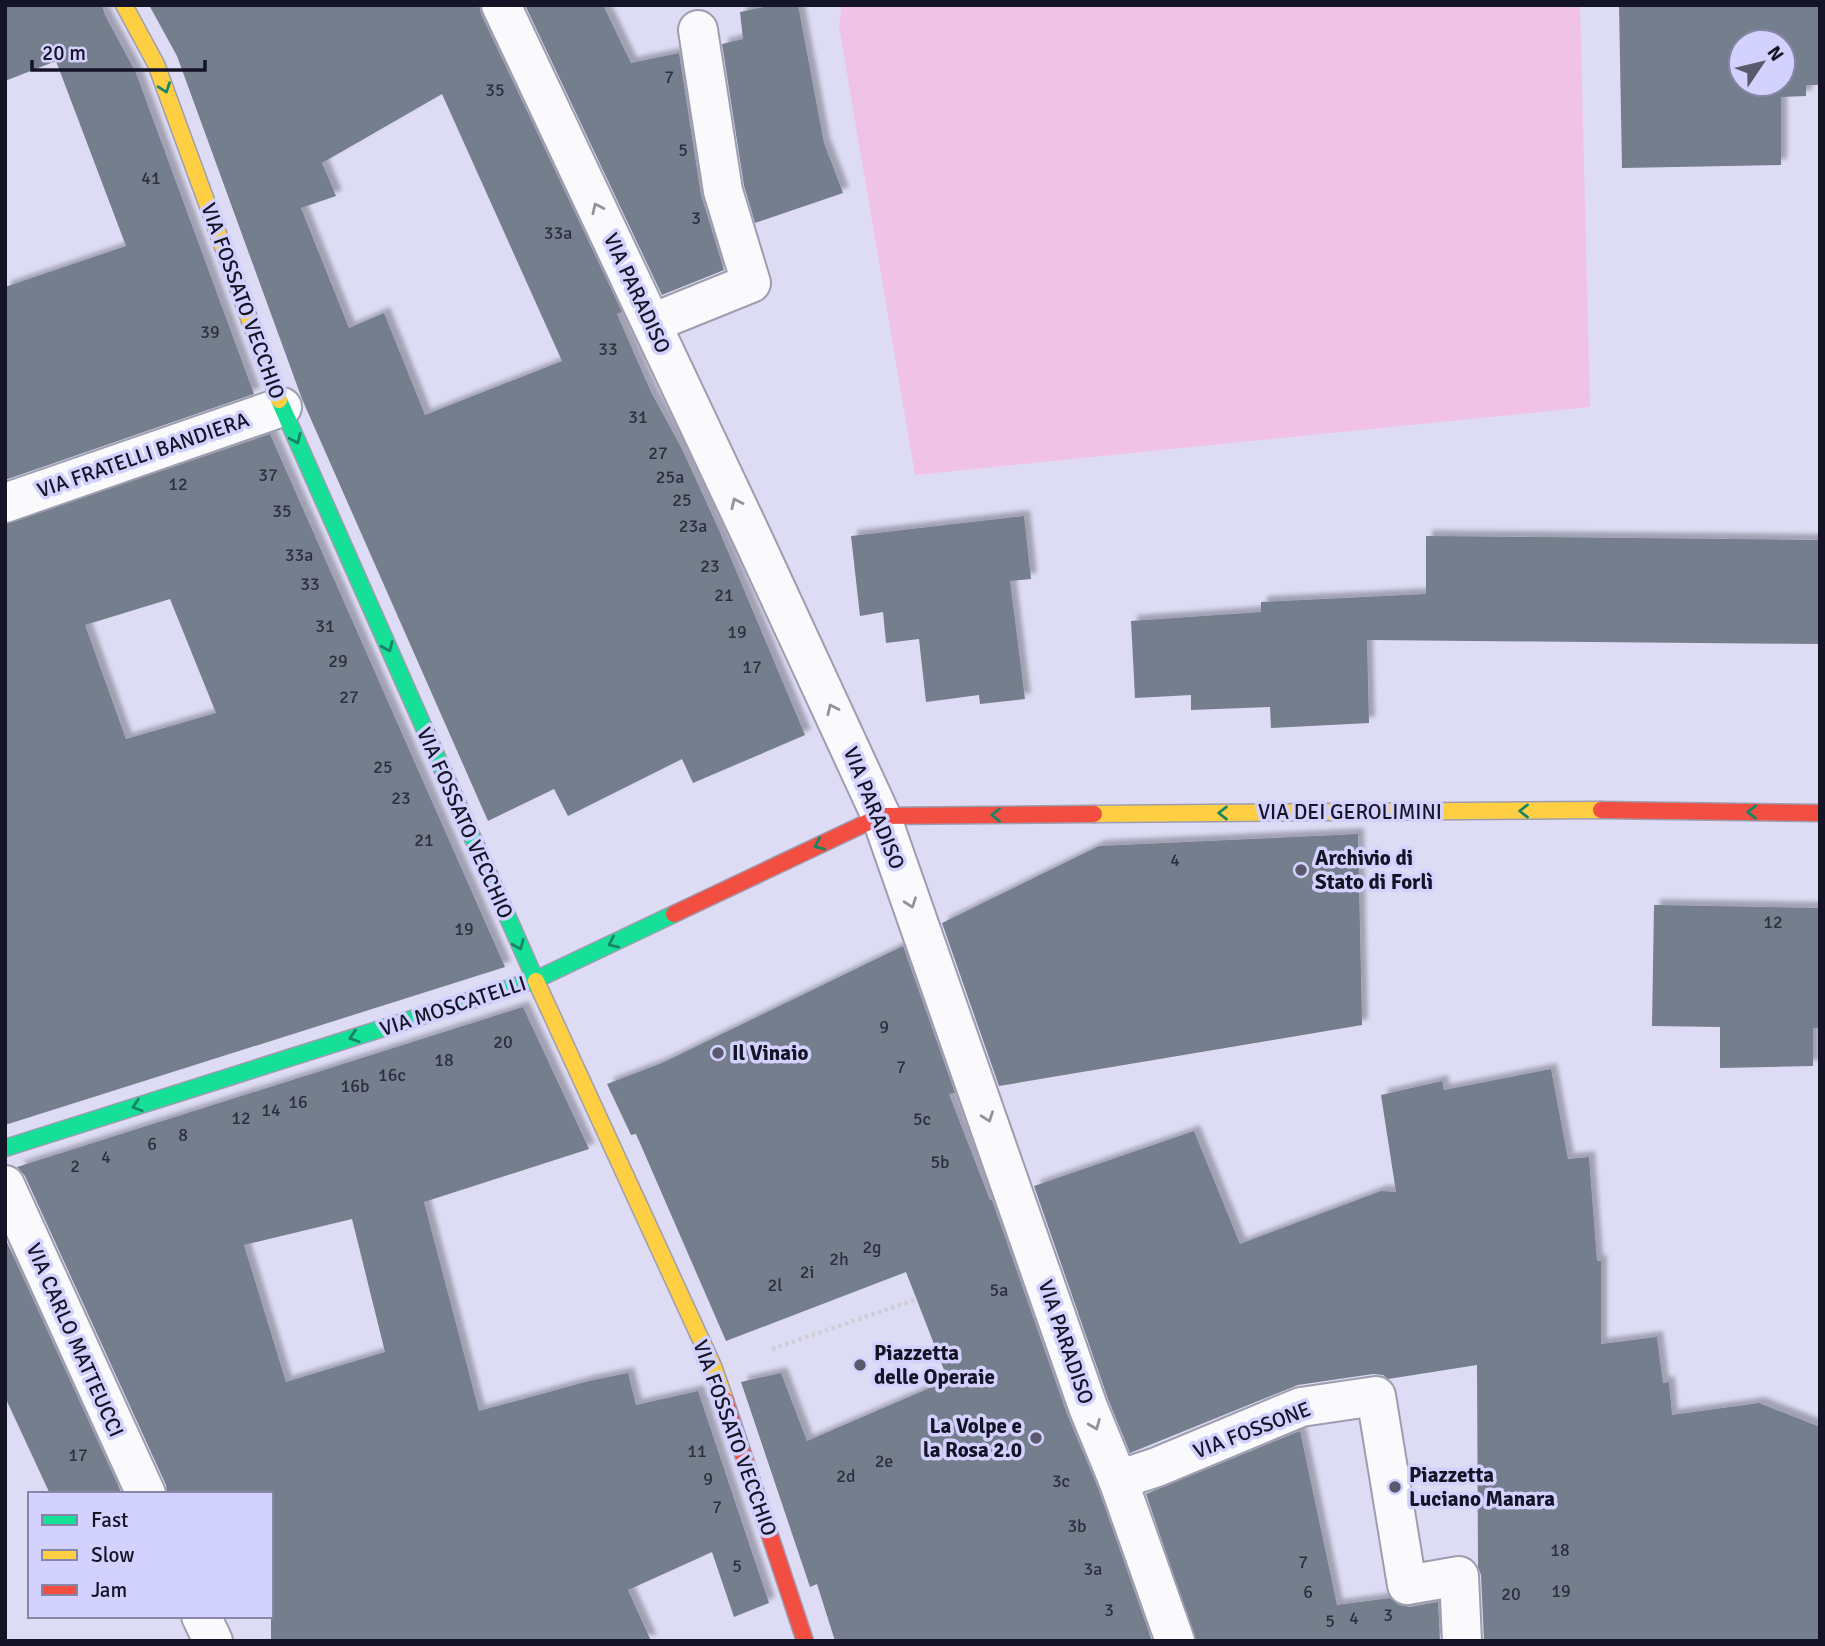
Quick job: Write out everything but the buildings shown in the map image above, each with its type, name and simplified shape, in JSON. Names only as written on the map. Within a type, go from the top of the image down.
[{"type":"street","name":"VIA FOSSATO VECCHIO","points":[[124,5],[156,64],[282,407],[535,980],[713,1366],[805,1641]]},
{"type":"street","name":"VIA PARADISO","points":[[501,5],[652,323],[880,816],[1088,1407],[1118,1480],[1175,1641]]},
{"type":"street","points":[[652,323],[751,283],[723,191],[698,30]]},
{"type":"street","name":"VIA FRATELLI BANDIERA","points":[[5,503],[282,407]]},
{"type":"street","name":"VIA DEI GEROLIMINI","points":[[880,816],[1622,810],[1820,813]]},
{"type":"street","name":"VIA MOSCATELLI","points":[[5,1148],[535,980],[880,816]]},
{"type":"street","name":"VIA CARLO MATTEUCCI","points":[[5,1185],[145,1492]]},
{"type":"street","name":"VIA FOSSONE","points":[[1118,1480],[1157,1467],[1301,1406],[1376,1396],[1407,1585],[1458,1576],[1462,1641]]},
{"type":"street","points":[[202,1618],[213,1641]]},
{"type":"path","points":[[772,1349],[917,1299]]},
{"type":"shaded area","points":[[842,5],[1580,5],[1590,407],[915,475],[839,26]]},
{"type":"traffic: fast","points":[[279,400],[536,981]]},
{"type":"traffic: fast","points":[[5,1148],[535,980],[674,914]]},
{"type":"traffic: slow","points":[[124,5],[156,64],[279,400]]},
{"type":"traffic: slow","points":[[1094,814],[1601,810]]},
{"type":"traffic: slow","points":[[536,981],[713,1366],[725,1400]]},
{"type":"traffic: jam","points":[[1601,810],[1820,813]]},
{"type":"traffic: jam","points":[[674,914],[881,816],[1094,814]]},
{"type":"traffic: jam","points":[[725,1400],[805,1641]]},
{"type":"place","name":"Archivio di Stato di Forlì","points":[[1301,870]]},
{"type":"place","name":"Il Vinaio","points":[[718,1053]]},
{"type":"place","name":"Piazzetta delle Operaie","points":[[860,1365]]},
{"type":"place","name":"La Volpe e la Rosa 2.0","points":[[1036,1438]]},
{"type":"place","name":"Piazzetta Luciano Manara","points":[[1395,1487]]}]
